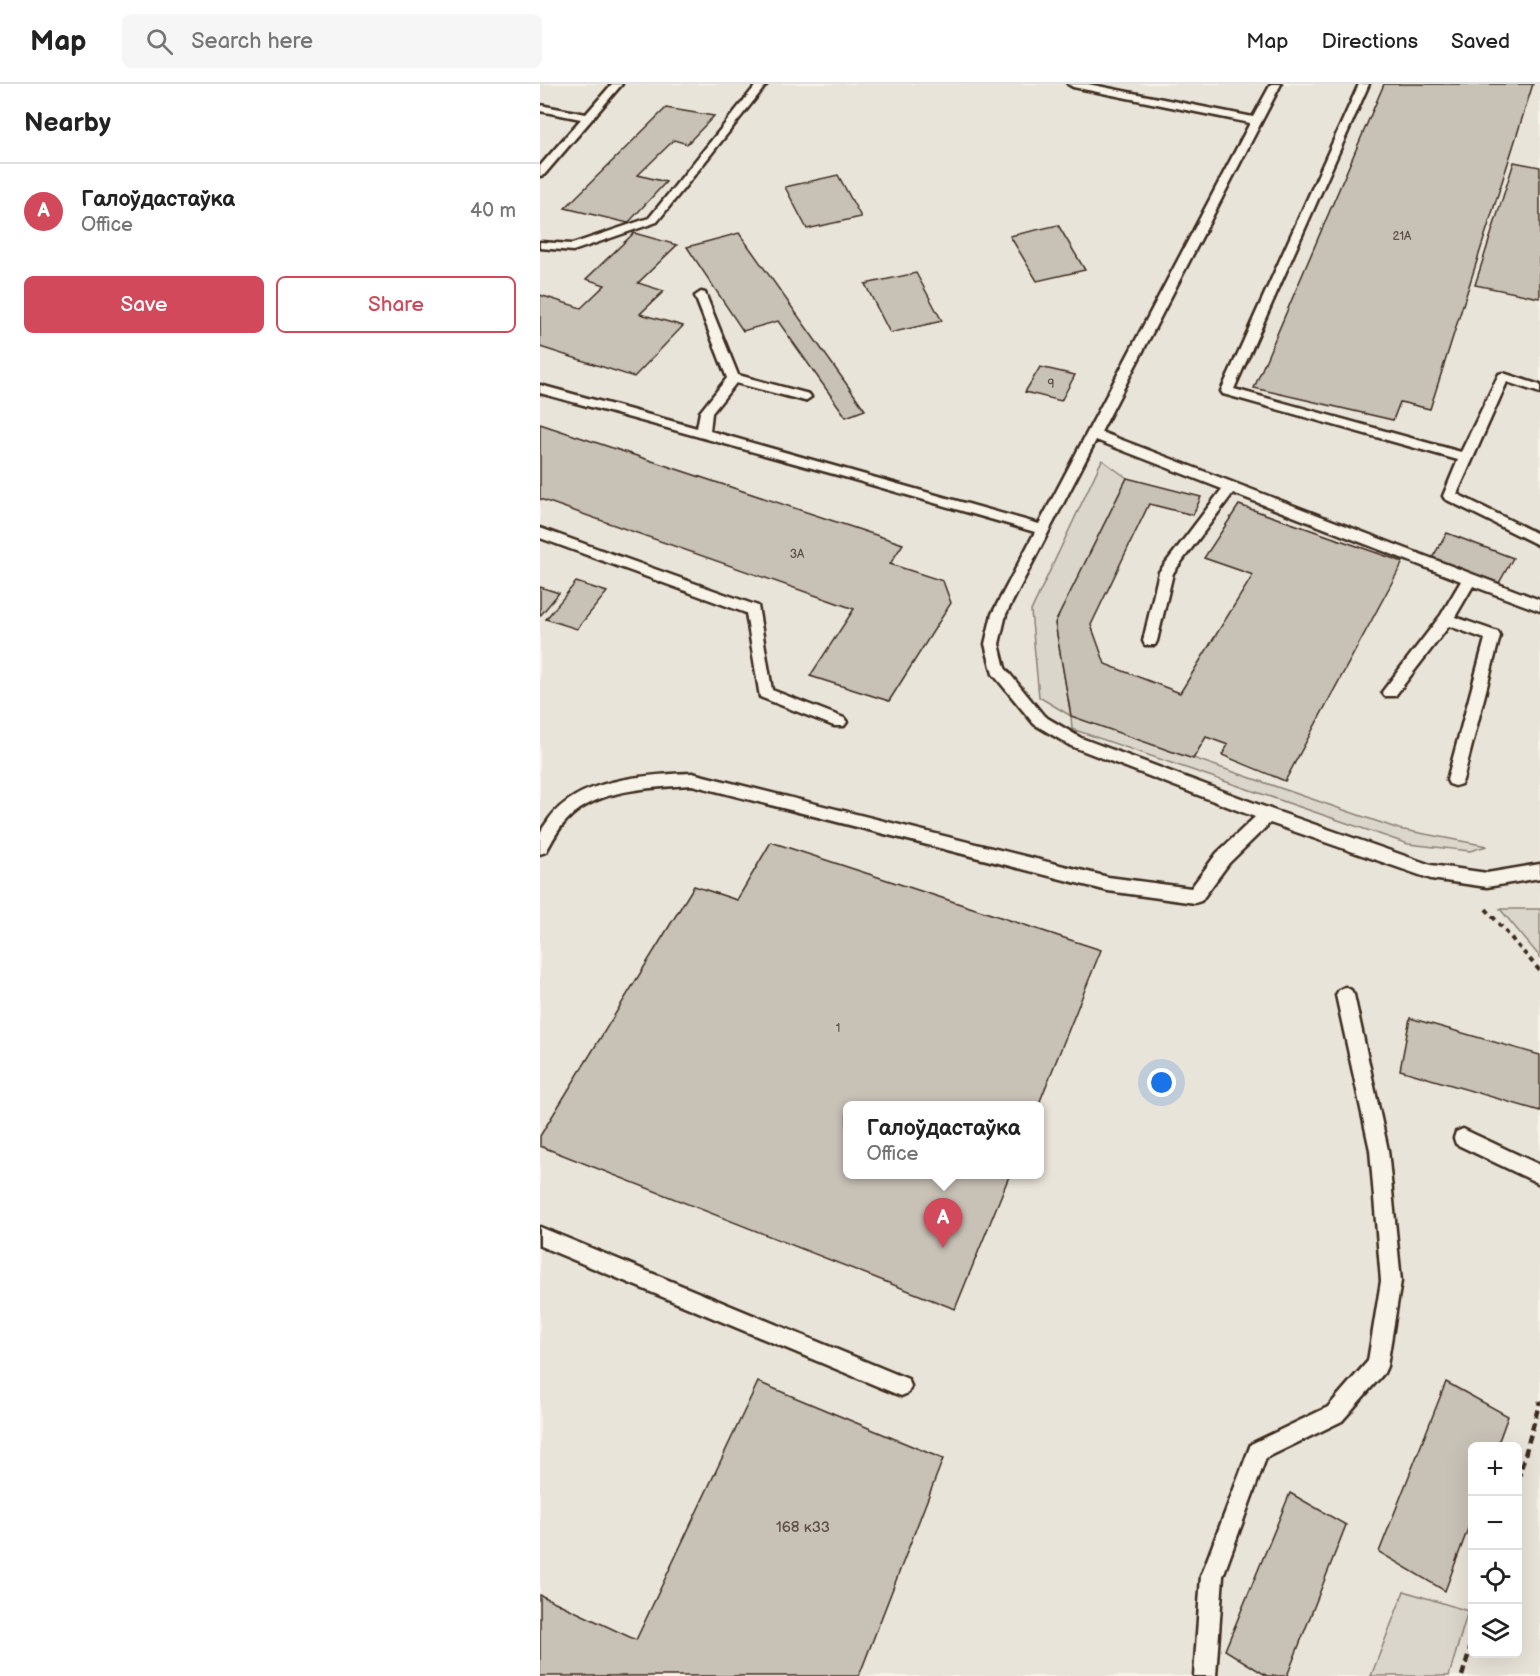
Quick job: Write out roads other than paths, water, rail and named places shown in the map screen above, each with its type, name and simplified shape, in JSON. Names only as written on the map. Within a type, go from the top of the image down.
[{"type":"lane","points":[[540,173],[586,117],[617,84]]},
{"type":"lane","points":[[543,248],[573,248],[653,220],[762,84]]},
{"type":"lane","points":[[1073,84],[1108,88],[1257,121]]},
{"type":"lane","points":[[1276,84],[999,614],[992,644],[999,670],[1017,696],[1039,720],[1076,742],[1267,815],[1431,872],[1487,880],[1540,871]]},
{"type":"lane","points":[[1364,84],[1227,392],[1465,458]]},
{"type":"lane","points":[[540,108],[586,117]]},
{"type":"lane","points":[[701,296],[733,378]]},
{"type":"lane","points":[[1540,389],[1503,377],[1450,496],[1540,541]]},
{"type":"lane","points":[[733,378],[805,397]]},
{"type":"lane","points":[[703,434],[706,412],[733,378]]},
{"type":"lane","points":[[540,389],[1043,530]]},
{"type":"lane","points":[[1094,434],[1540,606]]},
{"type":"lane","points":[[1150,641],[1166,572],[1230,487]]},
{"type":"lane","points":[[540,533],[753,610],[765,693],[839,722]]},
{"type":"lane","points":[[1390,692],[1446,619],[1469,580]]},
{"type":"lane","points":[[1446,619],[1492,636],[1455,780]]},
{"type":"lane","points":[[540,847],[564,813],[597,794],[646,781],[692,779],[1108,884],[1195,896],[1223,858],[1267,815]]},
{"type":"lane","points":[[1205,1676],[1212,1576],[1258,1451],[1335,1414],[1377,1366],[1391,1281],[1379,1150],[1345,995]]},
{"type":"lane","points":[[1463,1138],[1540,1175]]},
{"type":"lane","points":[[540,1236],[901,1386]]},
{"type":"place","name":"Галоўдастаўка","points":[[943,1248]]}]
